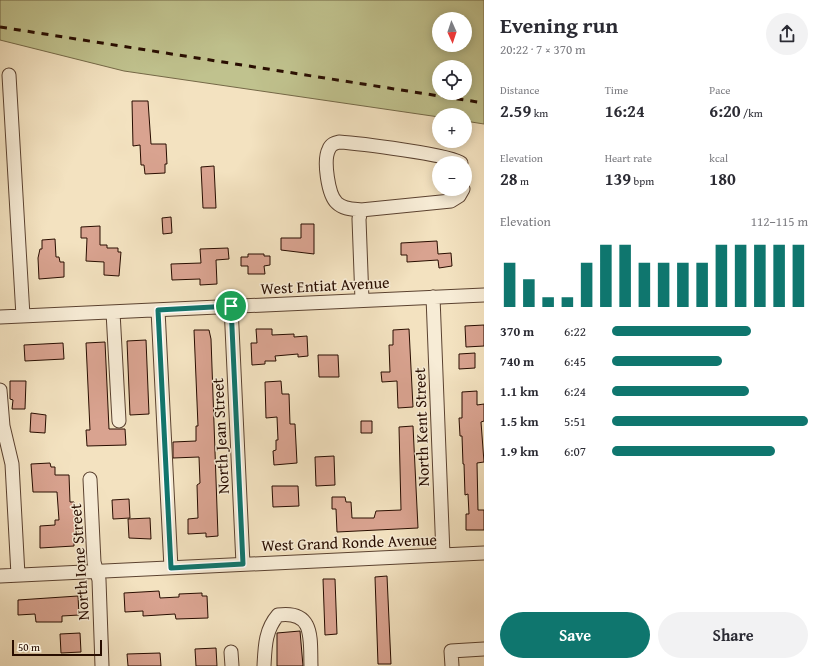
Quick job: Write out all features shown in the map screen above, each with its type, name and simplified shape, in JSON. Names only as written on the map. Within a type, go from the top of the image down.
[{"type":"street","points":[[9,75],[23,316]]},
{"type":"street","points":[[434,156],[344,142],[333,144],[329,149],[326,162],[330,194],[337,204],[346,208],[361,210],[451,201],[459,196]]},
{"type":"street","points":[[361,210],[359,219],[362,300]]},
{"type":"street","name":"West Entiat Avenue","points":[[0,317],[484,295]]},
{"type":"street","name":"North Kent Street","points":[[433,297],[443,555]]},
{"type":"street","name":"North Jean Street","points":[[231,306],[243,564]]},
{"type":"street","points":[[158,310],[171,568]]},
{"type":"street","points":[[113,312],[119,421]]},
{"type":"street","points":[[0,390],[3,426],[12,464],[18,575]]},
{"type":"street","name":"North Ione Street","points":[[90,479],[94,562],[99,580],[102,666]]},
{"type":"street","name":"West Grand Ronde Avenue","points":[[0,576],[484,553]]},
{"type":"street","points":[[264,666],[266,636],[270,624],[278,615],[291,613],[301,618],[309,628],[311,666]]},
{"type":"street","points":[[452,666],[451,651],[484,649]]},
{"type":"street","points":[[231,652],[232,666]]},
{"type":"green space","points":[[0,0],[484,0],[484,124],[472,122],[472,108],[432,108],[432,116],[124,71],[0,40]]},
{"type":"building","points":[[132,101],[148,101],[151,144],[166,144],[167,164],[165,164],[165,173],[145,174],[144,165],[141,165],[140,145],[133,146]]},
{"type":"building","points":[[214,166],[216,208],[203,208],[201,167]]},
{"type":"building","points":[[171,217],[172,233],[163,234],[162,218]]},
{"type":"building","points":[[301,224],[314,224],[314,254],[281,250],[281,238],[301,238]]},
{"type":"building","points":[[100,226],[100,245],[107,245],[107,248],[118,248],[118,252],[121,252],[119,276],[104,275],[104,262],[86,261],[87,238],[81,238],[81,227]]},
{"type":"building","points":[[55,239],[56,257],[59,257],[60,262],[64,262],[64,277],[39,279],[38,258],[40,249],[42,249],[42,240]]},
{"type":"building","points":[[437,241],[438,254],[451,253],[452,266],[439,268],[438,260],[407,262],[407,255],[401,255],[401,243]]},
{"type":"building","points":[[228,248],[229,259],[216,260],[217,284],[200,285],[200,279],[172,280],[171,264],[201,263],[200,249]]},
{"type":"building","points":[[248,254],[264,254],[264,256],[270,256],[270,265],[264,266],[265,274],[248,274],[248,266],[241,266],[241,257],[248,257]]},
{"type":"building","points":[[484,325],[484,346],[466,347],[465,326]]},
{"type":"building","points":[[256,329],[272,329],[272,335],[294,334],[294,337],[307,336],[308,356],[298,357],[298,354],[275,356],[276,361],[265,361],[265,364],[252,365],[251,343],[257,343]]},
{"type":"building","points":[[409,329],[413,407],[398,408],[397,381],[382,382],[381,372],[390,372],[389,345],[393,345],[393,330]]},
{"type":"building","points":[[194,330],[209,330],[211,339],[218,536],[206,537],[206,533],[188,534],[188,519],[198,518],[197,485],[200,483],[199,457],[173,458],[173,442],[196,441],[196,426],[198,426]]},
{"type":"building","points":[[146,340],[149,414],[130,415],[127,341]]},
{"type":"building","points":[[105,342],[109,429],[125,429],[126,445],[87,446],[86,430],[90,430],[86,343]]},
{"type":"building","points":[[63,343],[64,359],[25,361],[24,345]]},
{"type":"building","points":[[475,353],[475,368],[459,369],[459,354]]},
{"type":"building","points":[[318,355],[338,355],[339,377],[319,377]]},
{"type":"building","points":[[10,381],[26,381],[25,409],[12,409],[13,400],[10,399]]},
{"type":"building","points":[[281,381],[282,394],[289,394],[290,424],[295,424],[297,463],[274,465],[273,451],[276,450],[276,440],[278,440],[277,417],[266,418],[265,382]]},
{"type":"building","points":[[477,391],[477,405],[484,404],[484,421],[481,422],[484,462],[477,463],[478,510],[484,510],[484,530],[466,530],[466,514],[469,514],[468,494],[465,495],[462,436],[460,436],[459,418],[462,418],[462,392]]},
{"type":"building","points":[[31,413],[46,415],[45,433],[30,432]]},
{"type":"building","points":[[361,421],[372,421],[372,433],[361,433]]},
{"type":"building","points":[[413,426],[418,528],[337,532],[336,509],[332,509],[332,497],[345,497],[346,502],[351,502],[352,518],[374,518],[376,511],[401,510],[399,427]]},
{"type":"building","points":[[334,456],[335,485],[316,486],[315,457]]},
{"type":"building","points":[[50,463],[51,467],[55,467],[55,475],[69,475],[70,502],[74,502],[78,533],[74,533],[74,546],[40,548],[40,526],[55,525],[55,520],[59,520],[57,492],[33,492],[31,464]]},
{"type":"building","points":[[272,486],[298,486],[299,506],[273,507]]},
{"type":"building","points":[[129,499],[130,518],[113,519],[112,500]]},
{"type":"building","points":[[150,518],[151,539],[129,538],[128,519]]},
{"type":"building","points":[[387,576],[391,664],[378,664],[375,577]]},
{"type":"building","points":[[323,579],[335,579],[337,634],[325,635]]},
{"type":"building","points":[[159,591],[160,598],[179,597],[179,594],[202,593],[202,596],[207,596],[208,618],[176,619],[175,614],[143,616],[143,611],[125,612],[124,593]]},
{"type":"building","points":[[78,596],[79,615],[62,616],[62,622],[36,622],[35,614],[18,615],[18,600]]},
{"type":"building","points":[[300,631],[303,666],[277,666],[277,633]]},
{"type":"building","points":[[80,633],[81,652],[61,653],[60,634]]},
{"type":"building","points":[[216,648],[217,666],[196,666],[195,649]]},
{"type":"building","points":[[160,653],[161,666],[128,666],[127,654]]},
{"type":"railway","points":[[0,27],[484,103]]},
{"type":"route","points":[[231,306],[243,564],[171,568],[158,310],[231,306]]}]
